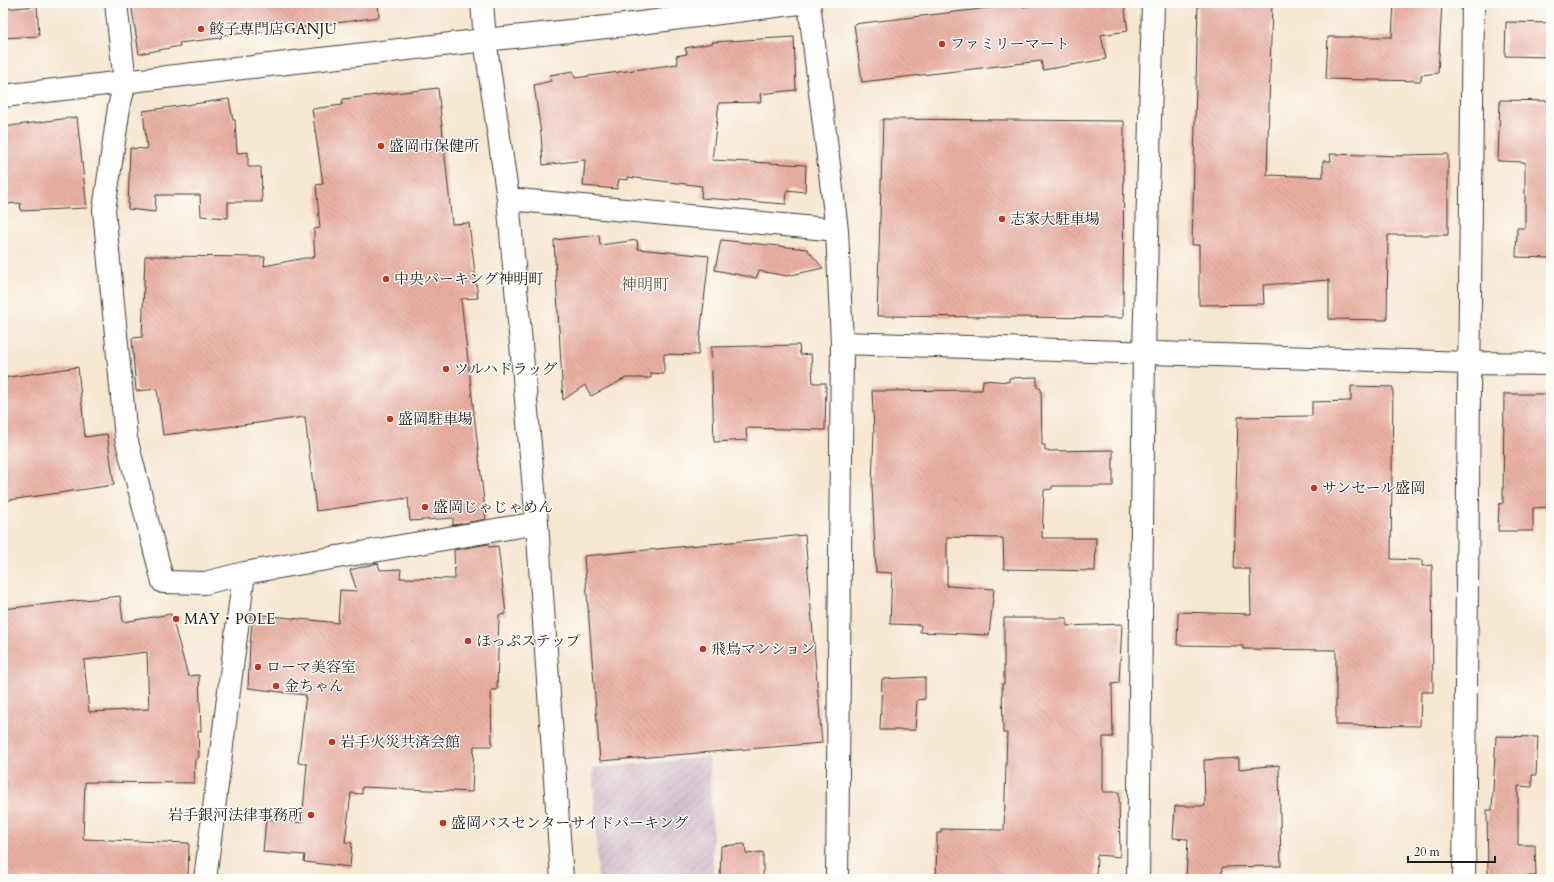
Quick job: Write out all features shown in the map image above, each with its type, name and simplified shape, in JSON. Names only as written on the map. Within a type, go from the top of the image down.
[{"type":"street","points":[[116,3],[125,82],[119,107],[104,210],[126,438],[163,582],[205,584],[244,573],[537,523]]},
{"type":"street","points":[[482,3],[485,40],[508,199],[537,523],[562,879]]},
{"type":"street","points":[[3,96],[625,25],[800,3]]},
{"type":"street","points":[[810,3],[837,230],[842,343],[837,879]]},
{"type":"street","points":[[1138,879],[1144,353],[1153,3]]},
{"type":"street","points":[[1464,879],[1473,3]]},
{"type":"street","points":[[508,199],[837,230]]},
{"type":"street","points":[[842,343],[1469,363],[1551,364]]},
{"type":"street","points":[[205,879],[244,573]]},
{"type":"shaded area","points":[[709,757],[713,840],[713,879],[598,879],[593,768]]},
{"type":"building","points":[[131,3],[378,3],[379,17],[280,31],[221,35],[221,38],[179,43],[180,46],[139,54]]},
{"type":"building","name":"ファミリーマート","points":[[1046,3],[1124,3],[1128,31],[1101,35],[1106,59],[1043,70],[1041,61],[862,82],[854,24],[1023,4],[1023,7]]},
{"type":"building","points":[[1198,3],[1272,3],[1267,175],[1323,177],[1323,161],[1331,161],[1330,154],[1402,156],[1448,154],[1448,235],[1388,235],[1387,320],[1329,319],[1329,280],[1263,285],[1264,304],[1199,305],[1199,245],[1192,245]]},
{"type":"building","points":[[1394,3],[1442,3],[1438,73],[1421,75],[1421,81],[1326,79],[1328,37],[1392,37]]},
{"type":"building","points":[[37,6],[39,36],[3,38],[3,9]]},
{"type":"building","points":[[1506,22],[1551,23],[1551,57],[1505,56]]},
{"type":"building","points":[[794,37],[796,90],[760,94],[761,102],[719,103],[712,160],[806,165],[805,192],[787,190],[786,204],[701,198],[702,186],[628,177],[628,180],[619,179],[617,189],[583,186],[585,160],[543,165],[541,134],[534,85],[551,81],[550,75],[573,71],[575,78],[678,64],[676,56],[687,54],[685,48],[713,43],[712,42]]},
{"type":"building","points":[[438,88],[452,224],[469,223],[478,298],[461,299],[486,519],[453,525],[453,518],[410,521],[408,498],[316,511],[305,417],[163,435],[157,389],[136,391],[132,338],[142,337],[145,256],[265,257],[264,266],[305,258],[313,258],[313,256],[315,256],[314,229],[320,228],[316,185],[323,184],[312,109],[342,105],[343,99]]},
{"type":"building","points":[[229,99],[233,120],[235,120],[237,153],[248,152],[248,167],[261,167],[262,202],[228,202],[228,218],[201,216],[200,195],[156,195],[155,212],[128,209],[130,148],[147,149],[143,111]]},
{"type":"building","points":[[1500,100],[1551,101],[1551,258],[1516,257],[1517,228],[1525,228],[1525,162],[1498,161]]},
{"type":"building","points":[[77,117],[87,208],[21,211],[20,203],[6,204],[3,179],[3,127]]},
{"type":"building","name":"志家大駐車場","points":[[883,119],[1124,121],[1123,318],[877,316]]},
{"type":"building","points":[[599,235],[600,245],[637,240],[638,249],[709,256],[698,355],[664,354],[664,374],[651,373],[651,378],[626,378],[591,396],[585,385],[563,400],[554,240]]},
{"type":"building","points":[[721,240],[807,249],[823,268],[787,276],[759,271],[756,278],[715,270]]},
{"type":"building","points":[[799,345],[800,355],[811,354],[813,383],[826,383],[825,430],[746,428],[747,440],[714,442],[711,347]]},
{"type":"building","points":[[78,367],[85,437],[107,434],[114,485],[3,501],[3,378]]},
{"type":"building","points":[[1037,377],[1037,387],[1041,389],[1042,445],[1045,445],[1045,451],[1113,450],[1113,486],[1052,486],[1052,489],[1044,490],[1042,538],[1096,538],[1095,571],[1004,569],[1003,538],[947,537],[947,586],[994,589],[989,635],[920,632],[921,625],[890,624],[892,573],[876,572],[872,485],[874,432],[872,391],[982,390],[983,380],[1009,382],[1009,378]]},
{"type":"building","name":"サンセール盛岡","points":[[1351,386],[1393,387],[1391,559],[1422,560],[1422,566],[1432,565],[1433,692],[1421,692],[1420,726],[1336,725],[1336,650],[1243,649],[1243,646],[1177,645],[1178,612],[1251,614],[1250,569],[1234,569],[1238,417],[1312,416],[1312,402],[1351,401]]},
{"type":"building","points":[[1504,394],[1551,394],[1551,507],[1533,508],[1533,531],[1498,531],[1499,504],[1503,503]]},
{"type":"building","name":"飛鳥マンション","points":[[805,535],[822,743],[600,761],[584,556]]},
{"type":"building","points":[[488,544],[489,547],[498,546],[506,614],[499,615],[497,690],[491,690],[492,746],[474,746],[472,792],[362,787],[362,794],[351,793],[345,842],[352,843],[350,867],[304,862],[305,855],[263,852],[266,819],[302,823],[307,764],[298,763],[306,695],[248,688],[253,614],[338,623],[340,590],[357,591],[350,570],[378,563],[380,570],[401,569],[400,578],[455,579],[454,550]]},
{"type":"building","points":[[120,596],[123,622],[171,614],[188,676],[199,675],[201,731],[198,731],[199,757],[195,760],[194,783],[85,782],[83,839],[189,843],[188,879],[3,879],[5,780],[3,780],[3,609]],"holes":[[[147,652],[149,709],[89,712],[84,660]]]},
{"type":"building","points":[[1004,618],[1067,618],[1067,626],[1122,624],[1119,683],[1112,684],[1113,737],[1103,737],[1103,792],[1119,792],[1120,857],[1097,855],[1096,879],[936,879],[937,833],[941,833],[941,829],[1004,830],[1007,733],[1003,733],[1002,684],[1004,684]]},
{"type":"building","points":[[925,677],[925,699],[917,700],[915,730],[880,730],[882,679]]},
{"type":"building","points":[[1496,736],[1538,737],[1536,775],[1532,775],[1532,787],[1518,786],[1518,845],[1535,845],[1536,876],[1488,877],[1487,810],[1492,810]]},
{"type":"building","points":[[1239,758],[1239,769],[1279,765],[1281,866],[1222,867],[1221,879],[1186,879],[1188,839],[1173,838],[1175,806],[1205,806],[1204,760]]},
{"type":"building","points":[[745,844],[746,854],[763,852],[763,879],[720,879],[721,846]]},
{"type":"place","name":"餃子専門店GANJU","points":[[201,29]]},
{"type":"place","name":"ファミリーマート","points":[[942,44]]},
{"type":"place","name":"盛岡市保健所","points":[[381,146]]},
{"type":"place","name":"志家大駐車場","points":[[1002,219]]},
{"type":"place","name":"中央パーキング神明町","points":[[386,279]]},
{"type":"place","name":"ツルハドラッグ","points":[[446,369]]},
{"type":"place","name":"盛岡駐車場","points":[[390,419]]},
{"type":"place","name":"サンセール盛岡","points":[[1314,488]]},
{"type":"place","name":"盛岡じゃじゃめん","points":[[425,507]]},
{"type":"place","name":"MAY・POLE","points":[[176,619]]},
{"type":"place","name":"ほっぷステップ","points":[[468,641]]},
{"type":"place","name":"飛鳥マンション","points":[[703,649]]},
{"type":"place","name":"ローマ美容室","points":[[258,667]]},
{"type":"place","name":"金ちゃん","points":[[276,686]]},
{"type":"place","name":"岩手火災共済会館","points":[[332,742]]},
{"type":"place","name":"岩手銀河法律事務所","points":[[311,815]]},
{"type":"place","name":"盛岡バスセンターサイドパーキング","points":[[443,823]]},
{"type":"district","name":"神明町","points":[[645,285]]}]
